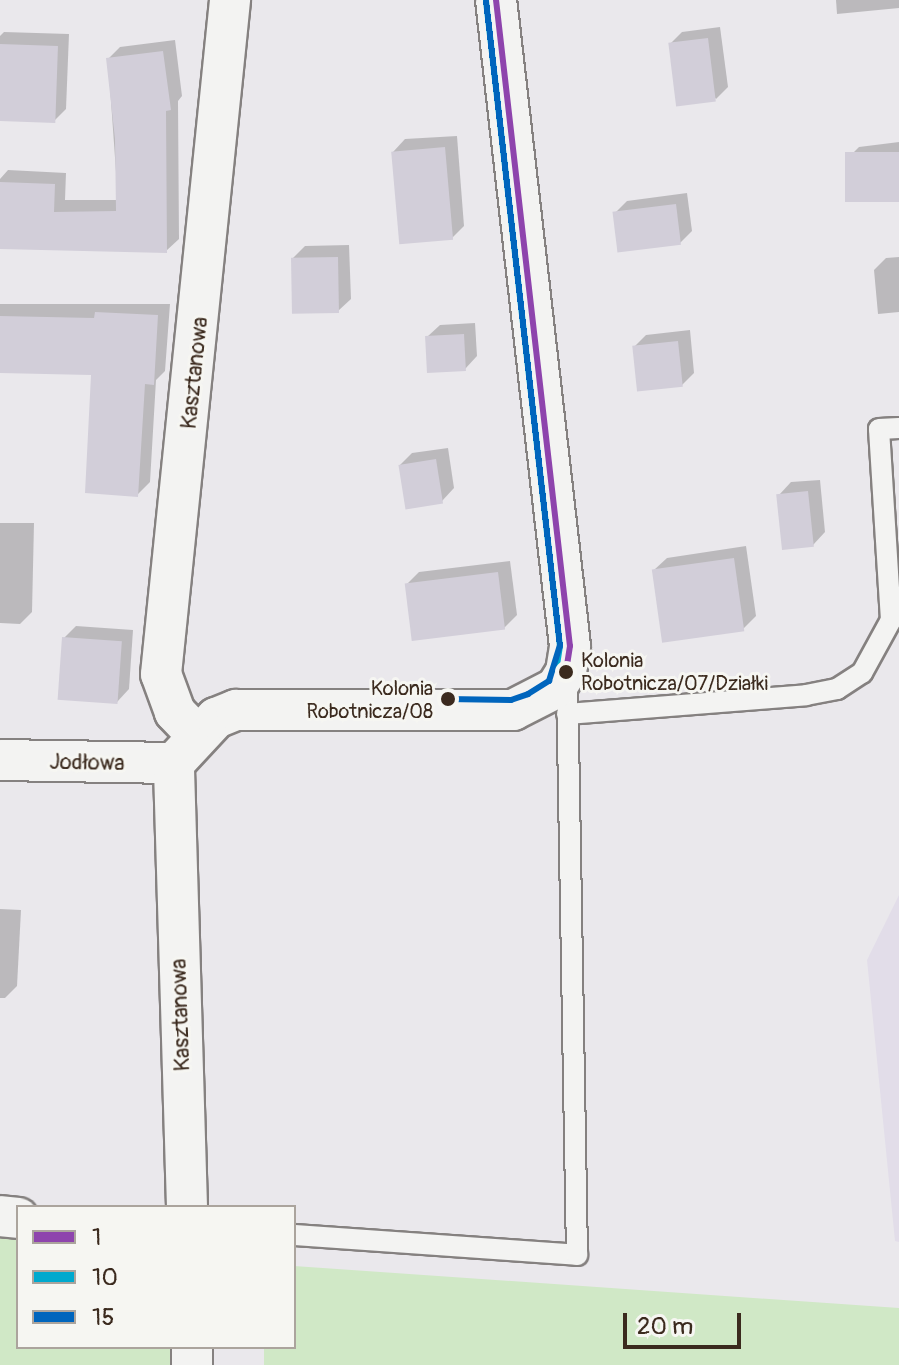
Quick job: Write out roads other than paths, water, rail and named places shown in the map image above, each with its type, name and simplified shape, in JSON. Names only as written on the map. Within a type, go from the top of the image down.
[{"type":"street","name":"Kasztanowa","points":[[187,1205],[186,749],[161,674],[230,0]]},
{"type":"street","points":[[186,749],[236,710],[513,710],[556,688],[566,672],[570,646],[496,0]]},
{"type":"street","name":"Jodłowa","points":[[0,760],[186,749]]},
{"type":"lane","points":[[567,714],[806,695],[837,689],[862,673],[891,620],[879,429],[899,428]]},
{"type":"lane","points":[[296,1235],[577,1255],[566,672]]},
{"type":"place","name":"Kolonia Robotnicza/07/Działki","points":[[566,672]]},
{"type":"place","name":"Kolonia Robotnicza/08","points":[[448,699]]}]
